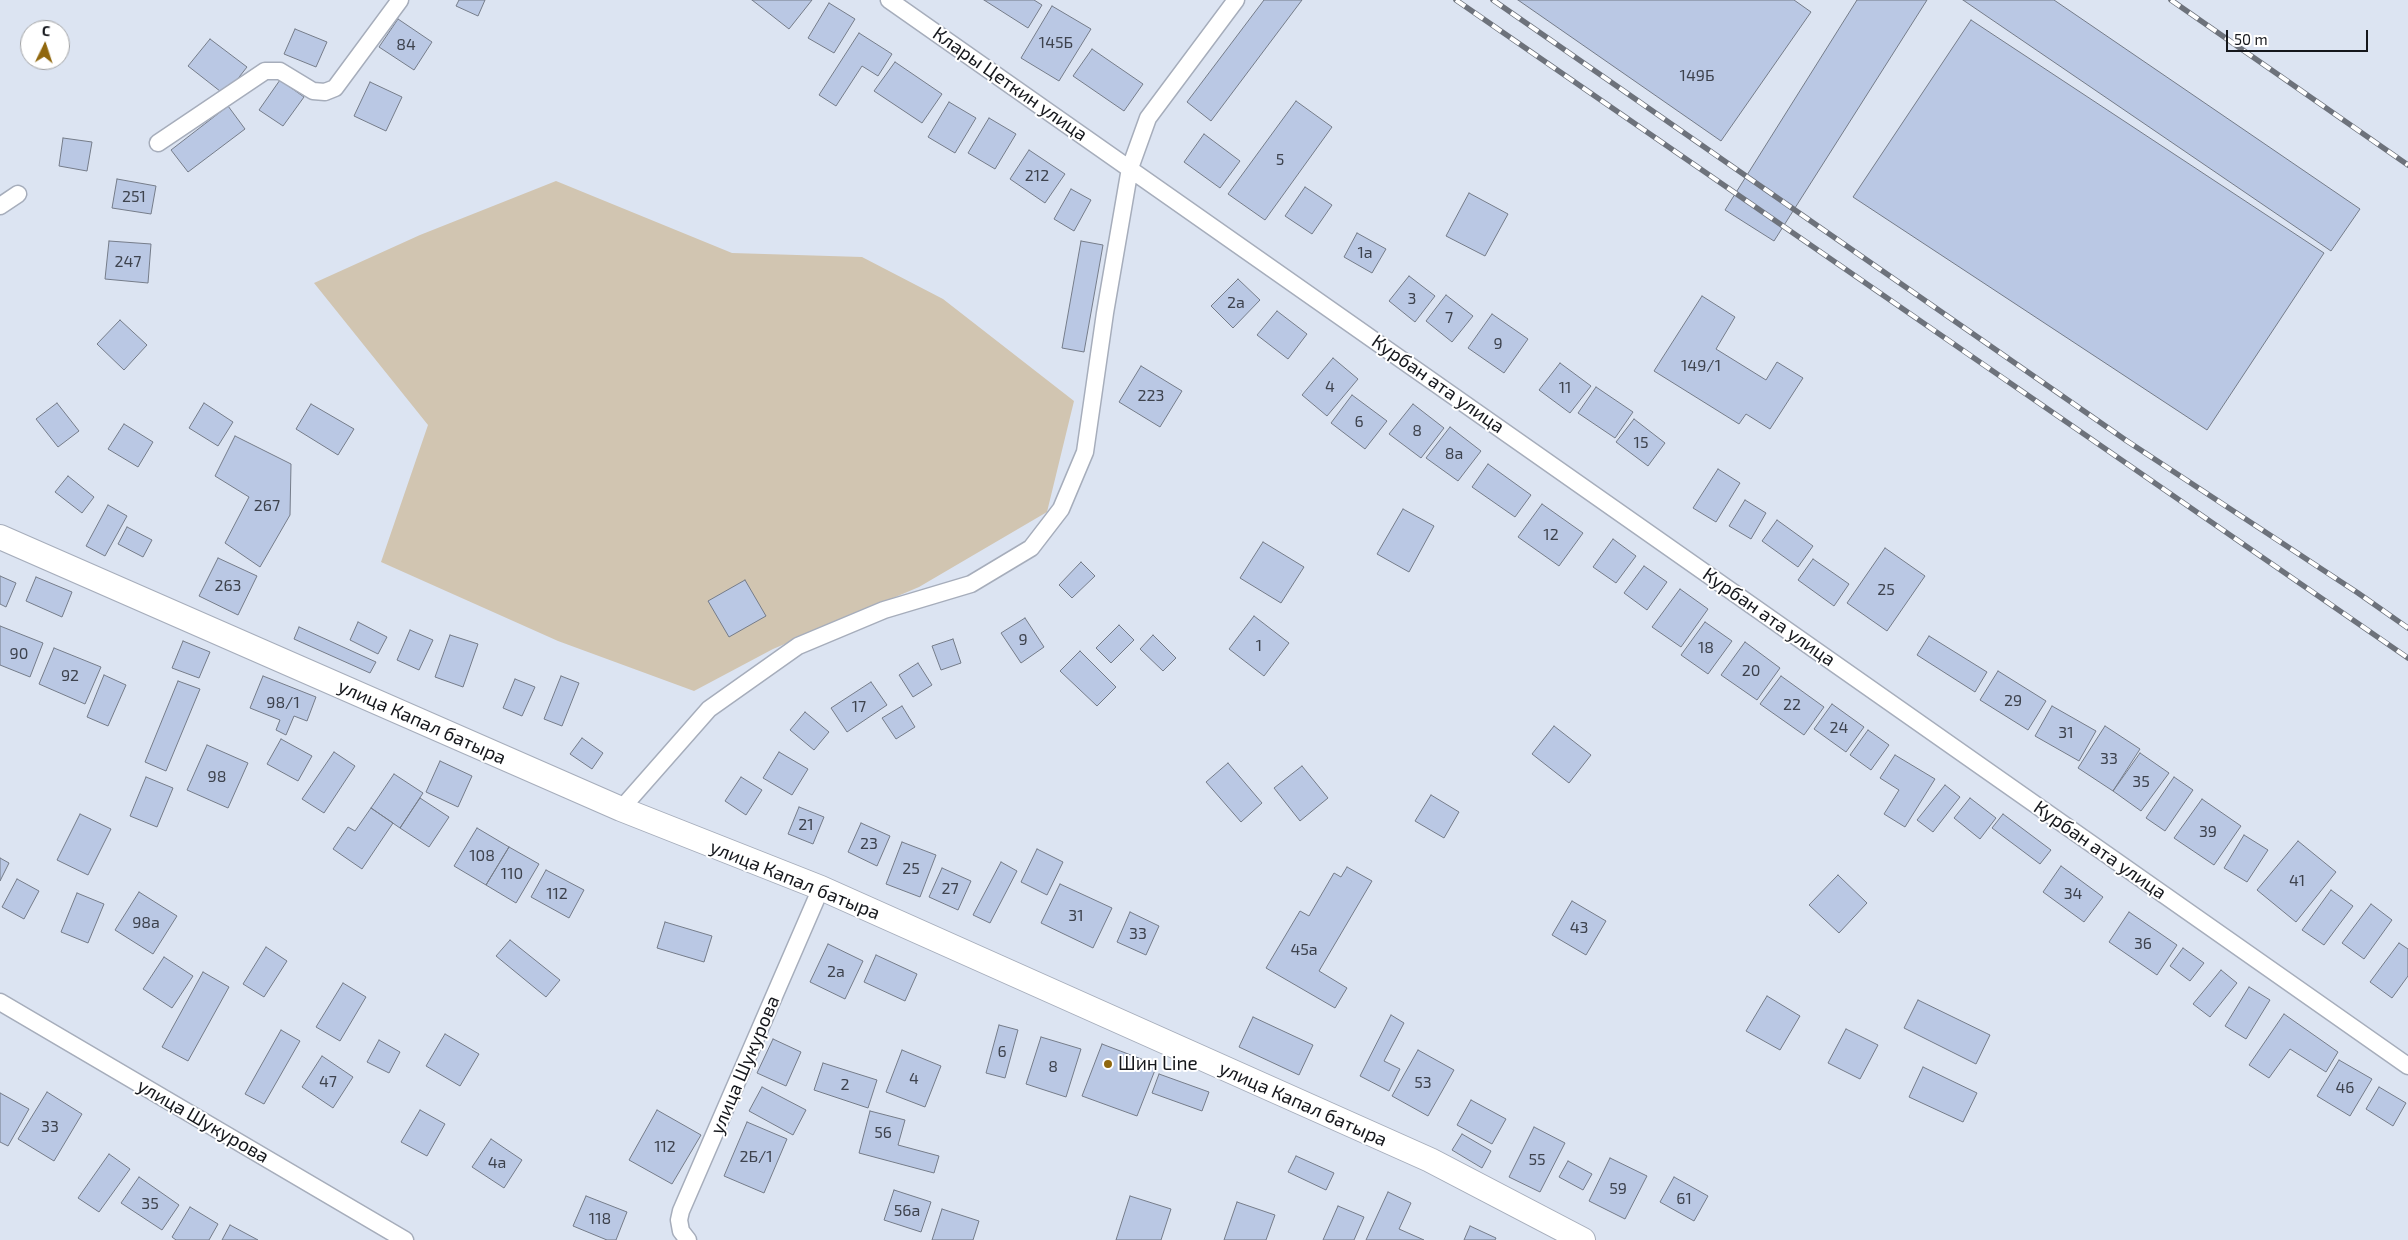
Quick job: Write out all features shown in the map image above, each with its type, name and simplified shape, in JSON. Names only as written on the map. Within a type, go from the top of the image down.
[{"type":"main road","name":"улица Капал батыра","points":[[0,537],[621,809],[821,888],[1430,1160],[1583,1240]]},
{"type":"street","points":[[158,143],[265,71],[280,71],[313,91],[325,92],[335,88],[400,0]]},
{"type":"street","name":"Клары Цеткин улица","points":[[889,0],[1130,168]]},
{"type":"street","points":[[621,809],[709,710],[798,646],[884,610],[971,584],[1031,548],[1061,510],[1086,452],[1105,314],[1130,168],[1148,118],[1236,0]]},
{"type":"street","name":"Курбан ата улица","points":[[1130,168],[2408,1066]]},
{"type":"street","points":[[0,206],[18,194]]},
{"type":"street","name":"улица Шукурова","points":[[688,1240],[681,1230],[679,1220],[681,1211],[821,888]]},
{"type":"street","name":"улица Шукурова","points":[[0,1002],[405,1240]]},
{"type":"shaded area","points":[[556,181],[732,253],[862,257],[943,299],[1074,401],[1047,512],[919,587],[773,649],[694,691],[558,641],[381,562],[428,425],[314,283],[420,235]]},
{"type":"building","points":[[459,0],[485,0],[478,16],[456,6]]},
{"type":"building","points":[[752,0],[812,0],[789,29]]},
{"type":"building","points":[[984,0],[1034,0],[1042,5],[1028,28]]},
{"type":"building","points":[[1264,0],[1302,0],[1211,121],[1187,102]]},
{"type":"building","points":[[1518,0],[1794,0],[1811,12],[1721,141]]},
{"type":"building","points":[[1857,0],[1927,0],[1774,241],[1725,210]]},
{"type":"building","points":[[1963,0],[2054,0],[2360,209],[2331,251]]},
{"type":"building","points":[[829,3],[855,19],[834,53],[808,38]]},
{"type":"building","points":[[1052,6],[1091,29],[1059,81],[1021,58]]},
{"type":"building","points":[[398,19],[432,42],[414,70],[379,47]]},
{"type":"building","points":[[1971,20],[2324,253],[2207,430],[1853,197]]},
{"type":"building","points":[[295,29],[327,42],[316,67],[284,54]]},
{"type":"building","points":[[859,33],[892,54],[878,76],[862,66],[836,106],[819,95]]},
{"type":"building","points":[[210,39],[247,67],[225,95],[188,66]]},
{"type":"building","points":[[1092,49],[1143,84],[1124,111],[1073,76]]},
{"type":"building","points":[[895,62],[942,94],[922,123],[874,91]]},
{"type":"building","points":[[280,80],[304,97],[283,126],[259,110]]},
{"type":"building","points":[[370,82],[402,97],[386,131],[354,116]]},
{"type":"building","points":[[1296,101],[1332,127],[1265,220],[1228,194]]},
{"type":"building","points":[[949,102],[976,118],[955,153],[928,137]]},
{"type":"building","points":[[228,106],[245,129],[188,172],[171,150]]},
{"type":"building","points":[[989,118],[1016,134],[995,169],[968,153]]},
{"type":"building","points":[[1204,134],[1240,161],[1220,188],[1184,162]]},
{"type":"building","points":[[63,138],[92,142],[87,171],[59,166]]},
{"type":"building","points":[[1029,150],[1065,174],[1045,203],[1010,179]]},
{"type":"building","points":[[117,179],[156,186],[151,214],[112,208]]},
{"type":"building","points":[[1305,187],[1332,205],[1312,234],[1285,216]]},
{"type":"building","points":[[1071,189],[1091,200],[1074,231],[1054,219]]},
{"type":"building","points":[[1469,193],[1508,214],[1485,256],[1446,236]]},
{"type":"building","points":[[1357,233],[1386,249],[1372,273],[1344,257]]},
{"type":"building","points":[[109,241],[151,244],[148,283],[105,279]]},
{"type":"building","points":[[1081,241],[1103,245],[1084,352],[1062,348]]},
{"type":"building","points":[[1409,276],[1435,296],[1415,322],[1389,301]]},
{"type":"building","points":[[1238,279],[1260,300],[1233,328],[1211,306]]},
{"type":"building","points":[[1446,295],[1473,316],[1452,342],[1426,321]]},
{"type":"building","points":[[1702,296],[1735,317],[1716,349],[1766,380],[1777,362],[1803,378],[1770,429],[1746,414],[1739,424],[1654,371]]},
{"type":"building","points":[[1277,311],[1307,334],[1288,359],[1257,335]]},
{"type":"building","points":[[1492,314],[1528,339],[1504,373],[1468,348]]},
{"type":"building","points":[[120,320],[147,345],[124,370],[97,344]]},
{"type":"building","points":[[1333,358],[1358,379],[1327,416],[1302,395]]},
{"type":"building","points":[[1560,363],[1591,386],[1570,413],[1539,390]]},
{"type":"building","points":[[1141,366],[1182,391],[1160,427],[1119,402]]},
{"type":"building","points":[[1596,387],[1633,412],[1615,438],[1578,413]]},
{"type":"building","points":[[1352,395],[1387,421],[1365,449],[1331,423]]},
{"type":"building","points":[[57,403],[79,431],[58,447],[36,419]]},
{"type":"building","points":[[204,403],[233,422],[218,446],[189,428]]},
{"type":"building","points":[[311,404],[354,429],[338,455],[296,429]]},
{"type":"building","points":[[1413,404],[1444,428],[1421,458],[1389,434]]},
{"type":"building","points":[[1634,419],[1665,443],[1648,466],[1616,442]]},
{"type":"building","points":[[124,424],[153,442],[138,467],[108,449]]},
{"type":"building","points":[[1450,427],[1481,451],[1458,481],[1426,458]]},
{"type":"building","points":[[235,436],[291,464],[290,515],[260,567],[225,543],[249,497],[215,476]]},
{"type":"building","points":[[1488,464],[1531,495],[1515,517],[1472,487]]},
{"type":"building","points":[[1718,469],[1740,483],[1716,522],[1693,508]]},
{"type":"building","points":[[68,476],[94,497],[82,513],[55,492]]},
{"type":"building","points":[[1745,500],[1766,513],[1751,539],[1729,526]]},
{"type":"building","points":[[1542,504],[1583,533],[1559,566],[1518,537]]},
{"type":"building","points":[[108,505],[127,516],[105,556],[86,546]]},
{"type":"building","points":[[1403,509],[1434,526],[1409,572],[1377,554]]},
{"type":"building","points":[[1777,520],[1813,546],[1798,567],[1762,541]]},
{"type":"building","points":[[127,527],[152,540],[143,557],[118,544]]},
{"type":"building","points":[[1613,539],[1636,556],[1616,583],[1593,567]]},
{"type":"building","points":[[1263,542],[1304,567],[1281,603],[1240,578]]},
{"type":"building","points":[[1885,548],[1925,576],[1887,631],[1847,603]]},
{"type":"building","points":[[218,558],[257,576],[238,615],[199,596]]},
{"type":"building","points":[[1813,559],[1849,584],[1834,606],[1798,580]]},
{"type":"building","points":[[1081,562],[1095,576],[1072,598],[1059,585]]},
{"type":"building","points":[[1644,566],[1667,582],[1647,610],[1624,593]]},
{"type":"building","points":[[0,576],[16,583],[6,607],[0,604]]},
{"type":"building","points":[[36,577],[72,592],[62,617],[26,601]]},
{"type":"building","points":[[745,580],[766,616],[729,637],[708,601]]},
{"type":"building","points":[[1680,589],[1708,609],[1681,647],[1652,627]]},
{"type":"building","points":[[1254,616],[1289,643],[1264,676],[1229,649]]},
{"type":"building","points":[[1025,618],[1044,647],[1021,663],[1001,633]]},
{"type":"building","points":[[358,622],[387,637],[378,654],[350,640]]},
{"type":"building","points":[[1705,622],[1732,641],[1708,674],[1681,655]]},
{"type":"building","points":[[1119,625],[1134,640],[1111,663],[1096,648]]},
{"type":"building","points":[[0,626],[43,643],[30,677],[0,665]]},
{"type":"building","points":[[299,627],[376,662],[370,673],[294,639]]},
{"type":"building","points":[[410,630],[433,640],[419,670],[397,660]]},
{"type":"building","points":[[450,635],[478,644],[463,687],[435,677]]},
{"type":"building","points":[[1153,635],[1176,658],[1163,671],[1140,649]]},
{"type":"building","points":[[1929,636],[1987,672],[1975,692],[1917,655]]},
{"type":"building","points":[[953,639],[961,663],[941,670],[932,646]]},
{"type":"building","points":[[183,641],[210,652],[199,678],[172,668]]},
{"type":"building","points":[[1745,642],[1780,668],[1757,700],[1721,675]]},
{"type":"building","points":[[54,648],[101,667],[85,704],[39,684]]},
{"type":"building","points":[[1080,651],[1116,687],[1097,706],[1060,671]]},
{"type":"building","points":[[918,663],[932,685],[913,697],[899,675]]},
{"type":"building","points":[[1998,671],[2046,701],[2028,730],[1980,700]]},
{"type":"building","points":[[104,675],[126,685],[108,726],[87,717]]},
{"type":"building","points":[[263,676],[316,697],[307,721],[294,716],[286,735],[276,730],[280,720],[250,708]]},
{"type":"building","points":[[561,676],[579,683],[562,726],[544,719]]},
{"type":"building","points":[[1781,676],[1824,707],[1804,735],[1760,704]]},
{"type":"building","points":[[515,679],[535,687],[522,716],[503,708]]},
{"type":"building","points":[[178,681],[200,689],[166,771],[145,762]]},
{"type":"building","points":[[871,682],[887,705],[847,732],[831,708]]},
{"type":"building","points":[[1832,704],[1864,727],[1846,752],[1814,729]]},
{"type":"building","points":[[902,706],[915,727],[896,739],[882,718]]},
{"type":"building","points":[[2052,706],[2096,731],[2079,761],[2035,736]]},
{"type":"building","points":[[805,712],[829,732],[814,750],[790,730]]},
{"type":"building","points":[[1554,726],[1591,755],[1569,783],[1532,754]]},
{"type":"building","points":[[2105,726],[2140,749],[2113,791],[2078,768]]},
{"type":"building","points":[[1868,730],[1889,745],[1871,770],[1850,755]]},
{"type":"building","points":[[582,738],[603,753],[592,769],[570,754]]},
{"type":"building","points":[[281,739],[312,756],[298,781],[267,764]]},
{"type":"building","points":[[207,745],[248,763],[228,808],[187,790]]},
{"type":"building","points":[[334,752],[355,766],[324,813],[302,799]]},
{"type":"building","points":[[779,752],[808,769],[792,795],[763,778]]},
{"type":"building","points":[[2140,753],[2169,773],[2141,811],[2113,791]]},
{"type":"building","points":[[1895,755],[1935,779],[1905,827],[1884,814],[1899,790],[1880,778]]},
{"type":"building","points":[[440,761],[472,776],[458,807],[426,792]]},
{"type":"building","points":[[1228,763],[1262,803],[1241,822],[1206,782]]},
{"type":"building","points":[[1302,766],[1328,798],[1300,821],[1274,788]]},
{"type":"building","points":[[394,774],[423,793],[400,828],[371,808]]},
{"type":"building","points":[[146,777],[173,788],[157,827],[130,816]]},
{"type":"building","points":[[741,777],[762,790],[746,815],[725,801]]},
{"type":"building","points":[[2174,777],[2193,790],[2165,831],[2146,818]]},
{"type":"building","points":[[1945,785],[1960,797],[1933,832],[1917,820]]},
{"type":"building","points":[[1431,795],[1459,812],[1444,838],[1415,821]]},
{"type":"building","points":[[420,798],[449,817],[429,847],[400,828]]},
{"type":"building","points":[[1970,798],[1996,818],[1980,839],[1954,818]]},
{"type":"building","points":[[2202,799],[2241,826],[2214,865],[2174,838]]},
{"type":"building","points":[[799,807],[824,817],[813,844],[788,834]]},
{"type":"building","points":[[371,808],[393,823],[362,869],[333,849],[348,827],[355,831]]},
{"type":"building","points":[[80,814],[111,829],[88,875],[57,860]]},
{"type":"building","points":[[2003,814],[2051,850],[2040,864],[1992,828]]},
{"type":"building","points":[[861,823],[890,836],[877,866],[848,852]]},
{"type":"building","points":[[477,828],[509,847],[486,885],[454,866]]},
{"type":"building","points":[[2244,835],[2268,850],[2247,882],[2224,868]]},
{"type":"building","points":[[2298,841],[2336,872],[2296,922],[2257,890]]},
{"type":"building","points":[[902,842],[936,855],[920,897],[886,884]]},
{"type":"building","points":[[509,847],[539,864],[516,903],[486,885]]},
{"type":"building","points":[[1037,849],[1063,862],[1047,895],[1021,882]]},
{"type":"building","points":[[0,858],[9,863],[0,881]]},
{"type":"building","points":[[1001,862],[1017,871],[990,923],[973,915]]},
{"type":"building","points":[[2061,866],[2103,897],[2084,922],[2043,892]]},
{"type":"building","points":[[1347,867],[1372,881],[1319,971],[1347,988],[1335,1008],[1266,968],[1300,911],[1309,916],[1334,873],[1341,877]]},
{"type":"building","points":[[942,868],[971,881],[958,910],[929,897]]},
{"type":"building","points":[[546,870],[584,890],[569,918],[531,897]]},
{"type":"building","points":[[1838,875],[1867,903],[1839,933],[1809,905]]},
{"type":"building","points":[[17,879],[39,891],[24,919],[2,907]]},
{"type":"building","points":[[1060,884],[1112,908],[1093,948],[1041,923]]},
{"type":"building","points":[[2331,890],[2353,906],[2324,945],[2302,930]]},
{"type":"building","points":[[139,892],[177,916],[153,954],[115,930]]},
{"type":"building","points":[[77,893],[104,904],[88,943],[61,932]]},
{"type":"building","points":[[1572,901],[1606,921],[1586,955],[1552,935]]},
{"type":"building","points":[[2371,904],[2392,920],[2364,959],[2342,943]]},
{"type":"building","points":[[1130,912],[1159,926],[1146,955],[1117,942]]},
{"type":"building","points":[[2129,912],[2177,945],[2157,975],[2109,942]]},
{"type":"building","points":[[665,922],[712,936],[704,962],[657,948]]},
{"type":"building","points":[[510,940],[560,980],[546,997],[496,956]]},
{"type":"building","points":[[2399,943],[2408,949],[2408,976],[2392,998],[2370,982]]},
{"type":"building","points":[[828,944],[863,961],[845,999],[810,982]]},
{"type":"building","points":[[266,947],[287,961],[264,997],[243,984]]},
{"type":"building","points":[[2183,948],[2204,963],[2190,981],[2170,966]]},
{"type":"building","points":[[876,955],[917,974],[905,1001],[864,982]]},
{"type":"building","points":[[164,957],[193,976],[172,1008],[143,989]]},
{"type":"building","points":[[2221,970],[2237,983],[2210,1017],[2193,1004]]},
{"type":"building","points":[[203,972],[229,987],[188,1061],[162,1047]]},
{"type":"building","points":[[343,983],[366,997],[340,1041],[316,1027]]},
{"type":"building","points":[[2249,987],[2270,1000],[2246,1039],[2225,1026]]},
{"type":"building","points":[[1767,996],[1800,1016],[1780,1050],[1746,1031]]},
{"type":"building","points":[[1918,1000],[1990,1035],[1976,1064],[1904,1028]]},
{"type":"building","points":[[2284,1014],[2338,1052],[2326,1072],[2290,1049],[2269,1078],[2249,1065]]},
{"type":"building","points":[[1391,1015],[1404,1023],[1384,1061],[1400,1069],[1389,1091],[1360,1076]]},
{"type":"building","points":[[1253,1017],[1313,1045],[1299,1075],[1239,1047]]},
{"type":"building","points":[[999,1025],[1018,1030],[1005,1078],[986,1073]]},
{"type":"building","points":[[1846,1029],[1878,1045],[1860,1079],[1828,1063]]},
{"type":"building","points":[[281,1030],[300,1041],[264,1104],[245,1094]]},
{"type":"building","points":[[445,1034],[479,1054],[460,1086],[426,1066]]},
{"type":"building","points":[[1041,1037],[1081,1049],[1066,1097],[1026,1084]]},
{"type":"building","points":[[773,1039],[801,1052],[786,1086],[757,1073]]},
{"type":"building","points":[[379,1040],[400,1052],[389,1073],[367,1062]]},
{"type":"building","points":[[1102,1044],[1157,1065],[1137,1116],[1082,1096]]},
{"type":"building","points":[[902,1050],[941,1066],[925,1107],[886,1092]]},
{"type":"building","points":[[1418,1050],[1454,1070],[1428,1116],[1392,1096]]},
{"type":"building","points":[[322,1056],[353,1077],[333,1108],[302,1087]]},
{"type":"building","points":[[2339,1060],[2372,1079],[2350,1116],[2317,1096]]},
{"type":"building","points":[[823,1063],[877,1080],[868,1108],[814,1090]]},
{"type":"building","points":[[1923,1067],[1977,1093],[1963,1122],[1909,1097]]},
{"type":"building","points":[[1159,1074],[1209,1092],[1202,1111],[1152,1093]]},
{"type":"building","points":[[762,1087],[806,1110],[793,1135],[749,1111]]},
{"type":"building","points":[[2379,1087],[2406,1103],[2393,1126],[2366,1109]]},
{"type":"building","points":[[47,1092],[82,1114],[54,1161],[18,1139]]},
{"type":"building","points":[[0,1093],[29,1109],[8,1146],[0,1142]]},
{"type":"building","points":[[1471,1100],[1506,1119],[1492,1144],[1457,1125]]},
{"type":"building","points":[[420,1110],[445,1124],[427,1156],[401,1142]]},
{"type":"building","points":[[657,1110],[701,1135],[672,1184],[629,1160]]},
{"type":"building","points":[[870,1111],[905,1120],[898,1145],[939,1156],[934,1173],[859,1153]]},
{"type":"building","points":[[747,1122],[787,1139],[764,1193],[724,1176]]},
{"type":"building","points":[[1534,1127],[1565,1143],[1540,1192],[1509,1177]]},
{"type":"building","points":[[1462,1134],[1491,1151],[1482,1168],[1452,1150]]},
{"type":"building","points":[[491,1139],[522,1160],[504,1188],[472,1167]]},
{"type":"building","points":[[109,1154],[130,1169],[99,1212],[78,1198]]},
{"type":"building","points":[[1296,1156],[1334,1173],[1326,1190],[1288,1172]]},
{"type":"building","points":[[1610,1158],[1647,1176],[1625,1219],[1589,1201]]},
{"type":"building","points":[[1568,1161],[1592,1174],[1583,1190],[1559,1177]]},
{"type":"building","points":[[139,1177],[179,1205],[162,1230],[121,1203]]},
{"type":"building","points":[[1674,1177],[1708,1196],[1694,1221],[1660,1202]]},
{"type":"building","points":[[894,1190],[931,1202],[921,1232],[884,1220]]},
{"type":"building","points":[[1388,1192],[1411,1203],[1399,1229],[1424,1240],[1366,1240]]},
{"type":"building","points":[[586,1196],[627,1212],[616,1240],[607,1240],[573,1226]]},
{"type":"building","points":[[1130,1196],[1171,1209],[1161,1240],[1116,1240]]},
{"type":"building","points":[[1237,1202],[1275,1215],[1266,1240],[1224,1240]]},
{"type":"building","points":[[1338,1206],[1364,1217],[1354,1240],[1323,1240]]},
{"type":"building","points":[[190,1207],[218,1224],[209,1240],[176,1240],[172,1237]]},
{"type":"building","points":[[942,1209],[979,1221],[973,1240],[932,1240]]},
{"type":"building","points":[[230,1225],[258,1240],[222,1240]]},
{"type":"building","points":[[1470,1226],[1496,1238],[1495,1240],[1464,1240]]},
{"type":"railway","points":[[1456,0],[2408,658]]},
{"type":"railway","points":[[1493,0],[2127,441],[2408,628]]},
{"type":"railway","points":[[2171,0],[2408,165]]},
{"type":"place","name":"Шин Line","points":[[1108,1064]]}]
